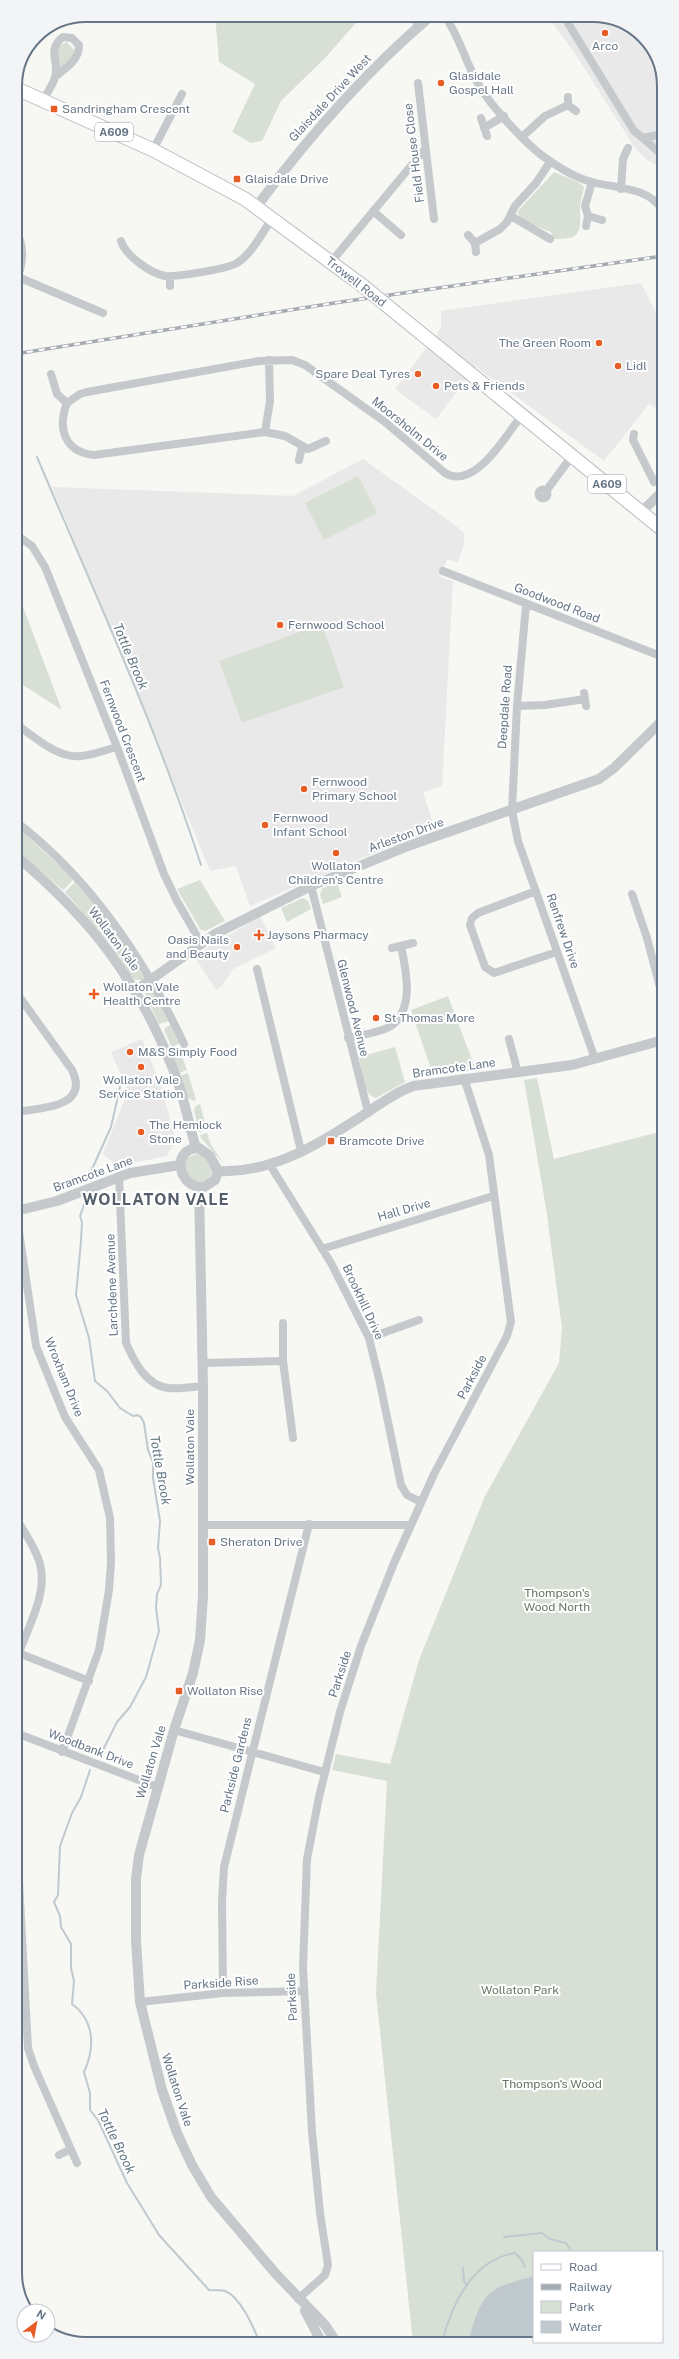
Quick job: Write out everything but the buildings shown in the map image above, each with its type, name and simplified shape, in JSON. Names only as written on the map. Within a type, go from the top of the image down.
[{"type":"main road","name":"Trowell Road","points":[[22,91],[153,150],[257,206],[363,286],[657,525]]},
{"type":"street","points":[[416,22],[418,27]]},
{"type":"street","name":"Glaisdale Drive West","points":[[257,206],[293,158],[350,91],[424,22]]},
{"type":"street","points":[[449,22],[458,35],[477,83],[522,137],[550,162],[578,178],[644,193],[657,203]]},
{"type":"street","points":[[567,22],[634,131],[657,151]]},
{"type":"street","points":[[44,100],[56,76],[72,63],[79,53],[79,45],[72,38],[63,37],[56,42],[54,55],[56,76]]},
{"type":"street","name":"Field House Close","points":[[418,83],[424,149],[434,220]]},
{"type":"street","points":[[153,150],[182,94]]},
{"type":"street","points":[[522,137],[545,116],[568,101],[576,111]]},
{"type":"street","points":[[481,118],[485,132],[504,116]]},
{"type":"street","points":[[643,138],[657,135]]},
{"type":"street","points":[[621,189],[623,159],[628,148]]},
{"type":"street","points":[[331,262],[424,149]]},
{"type":"street","points":[[614,158],[623,159]]},
{"type":"street","points":[[475,243],[500,229],[510,216],[515,206],[536,183],[550,162]]},
{"type":"street","points":[[586,226],[588,216],[585,206],[592,182]]},
{"type":"street","points":[[373,211],[401,234]]},
{"type":"street","points":[[510,216],[550,239]]},
{"type":"street","points":[[588,216],[602,220]]},
{"type":"street","points":[[121,241],[125,251],[135,253],[154,272],[170,276],[225,268],[238,263],[247,254],[273,218]]},
{"type":"street","points":[[530,237],[534,229]]},
{"type":"street","points":[[468,235],[475,243],[476,252]]},
{"type":"street","points":[[170,276],[170,286]]},
{"type":"street","points":[[22,282],[93,312],[103,313]]},
{"type":"street","name":"Moorsholm Drive","points":[[67,404],[80,394],[87,392],[269,360],[286,359],[305,365],[386,422],[433,463],[453,477],[464,477],[479,469],[522,415]]},
{"type":"street","points":[[265,432],[270,400],[269,360]]},
{"type":"street","points":[[51,374],[57,394],[67,404],[62,425],[65,438],[75,449],[90,455],[265,432],[285,436],[302,447],[312,448],[326,441]]},
{"type":"street","points":[[632,436],[654,482],[657,480]]},
{"type":"street","points":[[299,460],[302,447]]},
{"type":"street","points":[[546,491],[572,456]]},
{"type":"street","points":[[641,512],[657,497]]},
{"type":"street","name":"Fernwood Crescent","points":[[22,539],[32,546],[45,567],[117,747],[164,874],[201,943]]},
{"type":"street","name":"Goodwood Road","points":[[443,571],[657,655]]},
{"type":"street","name":"Deepdale Road","points":[[512,811],[517,706],[526,604]]},
{"type":"street","points":[[517,706],[545,705],[585,699]]},
{"type":"street","name":"Arleston Drive","points":[[135,991],[201,943],[250,915],[311,886],[408,846],[512,811],[599,779],[614,768],[657,726]]},
{"type":"street","points":[[22,728],[51,747],[69,756],[82,756],[117,747]]},
{"type":"street","name":"Renfrew Drive","points":[[512,811],[518,841],[595,1059]]},
{"type":"street","name":"Wollaton Vale","points":[[22,826],[52,852],[108,914],[151,979],[184,1044]]},
{"type":"street","name":"Wollaton Vale","points":[[22,860],[61,895],[86,921],[135,991],[152,1022],[174,1070],[196,1148]]},
{"type":"street","name":"Glenwood Avenue","points":[[311,886],[348,1038],[368,1112]]},
{"type":"street","points":[[536,891],[478,913],[470,922],[484,967],[494,973],[557,952]]},
{"type":"street","points":[[632,894],[647,938],[657,977]]},
{"type":"street","points":[[392,948],[413,943]]},
{"type":"street","points":[[348,1038],[389,1027],[398,1017],[407,994],[405,965],[401,946]]},
{"type":"street","points":[[257,969],[301,1151]]},
{"type":"street","points":[[22,1000],[72,1070],[76,1080],[74,1094],[62,1104],[22,1111]]},
{"type":"street","points":[[509,1039],[518,1073]]},
{"type":"street","name":"Bramcote Lane","points":[[218,1171],[244,1172],[270,1165],[301,1151],[368,1112],[403,1089],[425,1083],[518,1073],[595,1059],[657,1042]]},
{"type":"street","name":"Parkside","points":[[298,2299],[325,2275],[328,2265],[320,2213],[312,2132],[304,1991],[304,1905],[307,1859],[324,1772],[331,1743],[361,1646],[410,1525],[510,1329],[510,1313],[486,1141],[464,1078]]},
{"type":"street","points":[[196,1148],[207,1153],[216,1164],[218,1171],[213,1182],[207,1186],[199,1188],[186,1180],[181,1174],[180,1165],[186,1153],[196,1148]]},
{"type":"street","name":"Bramcote Lane","points":[[22,1210],[57,1201],[119,1176],[146,1169],[180,1165]]},
{"type":"street","name":"Brookhill Drive","points":[[270,1165],[322,1249],[351,1301],[368,1338],[380,1383],[402,1485],[407,1495],[421,1502]]},
{"type":"street","name":"Larchdene Avenue","points":[[119,1176],[126,1343],[136,1364],[154,1382],[167,1388],[203,1386]]},
{"type":"street","name":"Wollaton Vale","points":[[199,1188],[203,1386],[203,1596],[200,1640],[193,1673],[157,1787],[139,1855],[136,1879],[136,1941],[140,2002],[162,2090],[192,2165],[211,2197],[298,2299],[325,2325],[333,2337]]},
{"type":"street","name":"Hall Drive","points":[[322,1249],[493,1196]]},
{"type":"street","name":"Wroxham Drive","points":[[22,1252],[36,1346],[64,1417],[99,1470],[110,1518],[111,1562],[109,1590],[99,1650],[62,1752]]},
{"type":"street","points":[[368,1338],[419,1320]]},
{"type":"street","points":[[283,1323],[283,1361],[293,1438]]},
{"type":"street","points":[[202,1363],[283,1361]]},
{"type":"street","name":"Parkside Gardens","points":[[223,1993],[222,1901],[224,1867],[251,1750],[309,1524]]},
{"type":"street","points":[[202,1525],[410,1525]]},
{"type":"street","points":[[22,1530],[40,1564],[42,1577],[41,1591],[22,1639]]},
{"type":"street","points":[[22,1654],[89,1681]]},
{"type":"street","points":[[174,1730],[251,1750],[324,1772]]},
{"type":"street","name":"Woodbank Drive","points":[[22,1735],[157,1787]]},
{"type":"street","points":[[22,1942],[29,1986],[28,2048],[77,2163]]},
{"type":"street","name":"Parkside Rise","points":[[140,2002],[223,1993],[304,1991]]},
{"type":"street","points":[[59,2155],[72,2149]]},
{"type":"street","name":"Wollaton Vale","points":[[298,2299],[319,2337]]},
{"type":"shaded area","points":[[552,22],[606,23],[629,33],[644,47],[654,65],[656,73],[657,166],[647,160],[635,148],[578,58]]},
{"type":"shaded area","points":[[641,283],[657,315],[657,409],[649,404],[604,461],[476,367],[436,419],[395,389],[441,329],[441,311]]},
{"type":"shaded area","name":"Fernwood School","points":[[363,459],[464,533],[464,544],[458,563],[447,559],[440,577],[453,581],[442,786],[423,792],[435,830],[354,861],[250,906],[236,866],[210,871],[52,487],[293,496]]},
{"type":"shaded area","points":[[260,916],[276,948],[233,969],[222,986],[216,990],[194,956]]},
{"type":"shaded area","points":[[142,1039],[160,1083],[176,1140],[167,1156],[117,1166],[103,1154],[128,1091],[111,1052]]},
{"type":"green space","points":[[216,22],[357,22],[327,56],[281,101],[262,141],[251,143],[232,132],[255,84],[219,62]]},
{"type":"green space","points":[[67,42],[74,50],[73,56],[60,69],[57,55],[59,46]]},
{"type":"green space","points":[[554,172],[578,182],[584,187],[580,206],[579,230],[577,234],[569,238],[553,239],[551,232],[527,222],[519,216],[517,212]]},
{"type":"green space","points":[[358,476],[377,513],[324,540],[305,503]]},
{"type":"green space","points":[[22,604],[62,710],[22,684]]},
{"type":"green space","points":[[322,624],[344,687],[242,723],[219,661]]},
{"type":"green space","points":[[22,831],[74,879],[63,890],[22,855]]},
{"type":"green space","points":[[200,880],[225,921],[205,931],[200,929],[177,889]]},
{"type":"green space","points":[[75,882],[115,928],[145,976],[143,980],[136,980],[133,978],[112,946],[65,892]]},
{"type":"green space","points":[[337,882],[342,897],[323,904],[320,895],[322,889]]},
{"type":"green space","points":[[303,898],[308,901],[311,909],[287,922],[281,908]]},
{"type":"green space","points":[[148,988],[151,988],[169,1021],[159,1024],[145,994]]},
{"type":"green space","points":[[448,996],[476,1070],[433,1075],[411,1010]]},
{"type":"green space","points":[[171,1025],[179,1043],[172,1048],[164,1030],[166,1027]]},
{"type":"green space","points":[[395,1047],[405,1082],[376,1098],[371,1096],[363,1081],[359,1057]]},
{"type":"green space","points":[[179,1049],[187,1070],[179,1073],[171,1052]]},
{"type":"green space","points":[[188,1073],[196,1100],[193,1101],[187,1097],[180,1076]]},
{"type":"green space","name":"Wollaton Park","points":[[537,1078],[554,1159],[657,1133],[657,2251],[533,2251],[533,2337],[412,2337],[376,1994],[387,1781],[332,1770],[336,1754],[390,1764],[419,1660],[485,1496],[559,1363],[562,1328],[546,1208],[524,1080]]},
{"type":"green space","points":[[200,1104],[207,1130],[199,1132],[194,1110],[196,1106]]},
{"type":"green space","points":[[207,1133],[211,1145],[224,1164],[201,1138],[200,1135]]},
{"type":"green space","points":[[198,1153],[206,1157],[213,1170],[209,1179],[201,1183],[190,1179],[184,1169],[187,1158]]},
{"type":"water","points":[[533,2276],[533,2337],[470,2337],[483,2301],[493,2291],[513,2282]]},
{"type":"waterway","name":"Tottle Brook","points":[[37,457],[144,710],[201,865]]},
{"type":"waterway","name":"Tottle Brook","points":[[89,1176],[111,1127],[120,1087]]},
{"type":"waterway","name":"Tottle Brook","points":[[86,1199],[80,1216],[82,1222],[76,1295],[89,1338],[95,1381],[107,1391],[120,1408],[133,1416],[137,1415],[141,1417],[144,1423],[148,1450],[153,1462],[153,1478],[160,1521],[158,1548],[161,1585],[157,1594],[156,1608],[159,1631],[146,1677],[130,1707],[117,1722],[103,1750],[97,1756]]},
{"type":"waterway","name":"Tottle Brook","points":[[90,1770],[81,1797],[72,1813],[60,1846],[58,1895],[54,1902],[60,1916],[61,1927],[71,1944],[71,1968],[74,1981],[72,2004],[85,2018],[91,2035],[90,2054],[84,2072],[90,2093],[90,2110],[98,2120],[127,2183],[159,2235],[209,2290],[225,2291],[231,2294],[242,2306],[257,2337]]},
{"type":"waterway","points":[[504,2237],[542,2233],[550,2239],[566,2243],[570,2249]]},
{"type":"waterway","points":[[444,2337],[451,2314],[458,2300],[466,2286],[475,2275],[500,2257],[515,2253],[521,2259],[525,2267]]},
{"type":"waterway","points":[[463,2268],[464,2281],[467,2286]]},
{"type":"railway","points":[[22,353],[334,303],[657,257]]},
{"type":"place","name":"Arco","points":[[605,33]]},
{"type":"place","name":"Glasidale Gospel Hall","points":[[441,83]]},
{"type":"place","name":"Sandringham Crescent","points":[[54,109]]},
{"type":"place","name":"Glaisdale Drive","points":[[237,179]]},
{"type":"place","name":"The Green Room","points":[[599,343]]},
{"type":"place","name":"Lidl","points":[[618,366]]},
{"type":"place","name":"Spare Deal Tyres","points":[[418,374]]},
{"type":"place","name":"Pets & Friends","points":[[436,386]]},
{"type":"place","name":"Fernwood School","points":[[280,625]]},
{"type":"place","name":"Fernwood Primary School","points":[[304,789]]},
{"type":"place","name":"Fernwood Infant School","points":[[265,825]]},
{"type":"place","name":"Wollaton Children's Centre","points":[[336,853]]},
{"type":"place","name":"Jaysons Pharmacy","points":[[259,935]]},
{"type":"place","name":"Oasis Nails and Beauty","points":[[237,947]]},
{"type":"place","name":"Wollaton Vale Health Centre","points":[[94,994]]},
{"type":"place","name":"St Thomas More","points":[[376,1018]]},
{"type":"place","name":"M&S Simply Food","points":[[130,1052]]},
{"type":"place","name":"Wollaton Vale Service Station","points":[[141,1067]]},
{"type":"place","name":"The Hemlock Stone","points":[[141,1132]]},
{"type":"place","name":"Bramcote Drive","points":[[331,1141]]},
{"type":"place","name":"Sheraton Drive","points":[[212,1542]]},
{"type":"place","name":"Wollaton Rise","points":[[179,1691]]},
{"type":"district","name":"WOLLATON VALE","points":[[156,1199]]},
{"type":"park label","name":"Thompson's Wood North","points":[[557,1600]]},
{"type":"park label","name":"Thompson's Wood","points":[[552,2084]]}]
